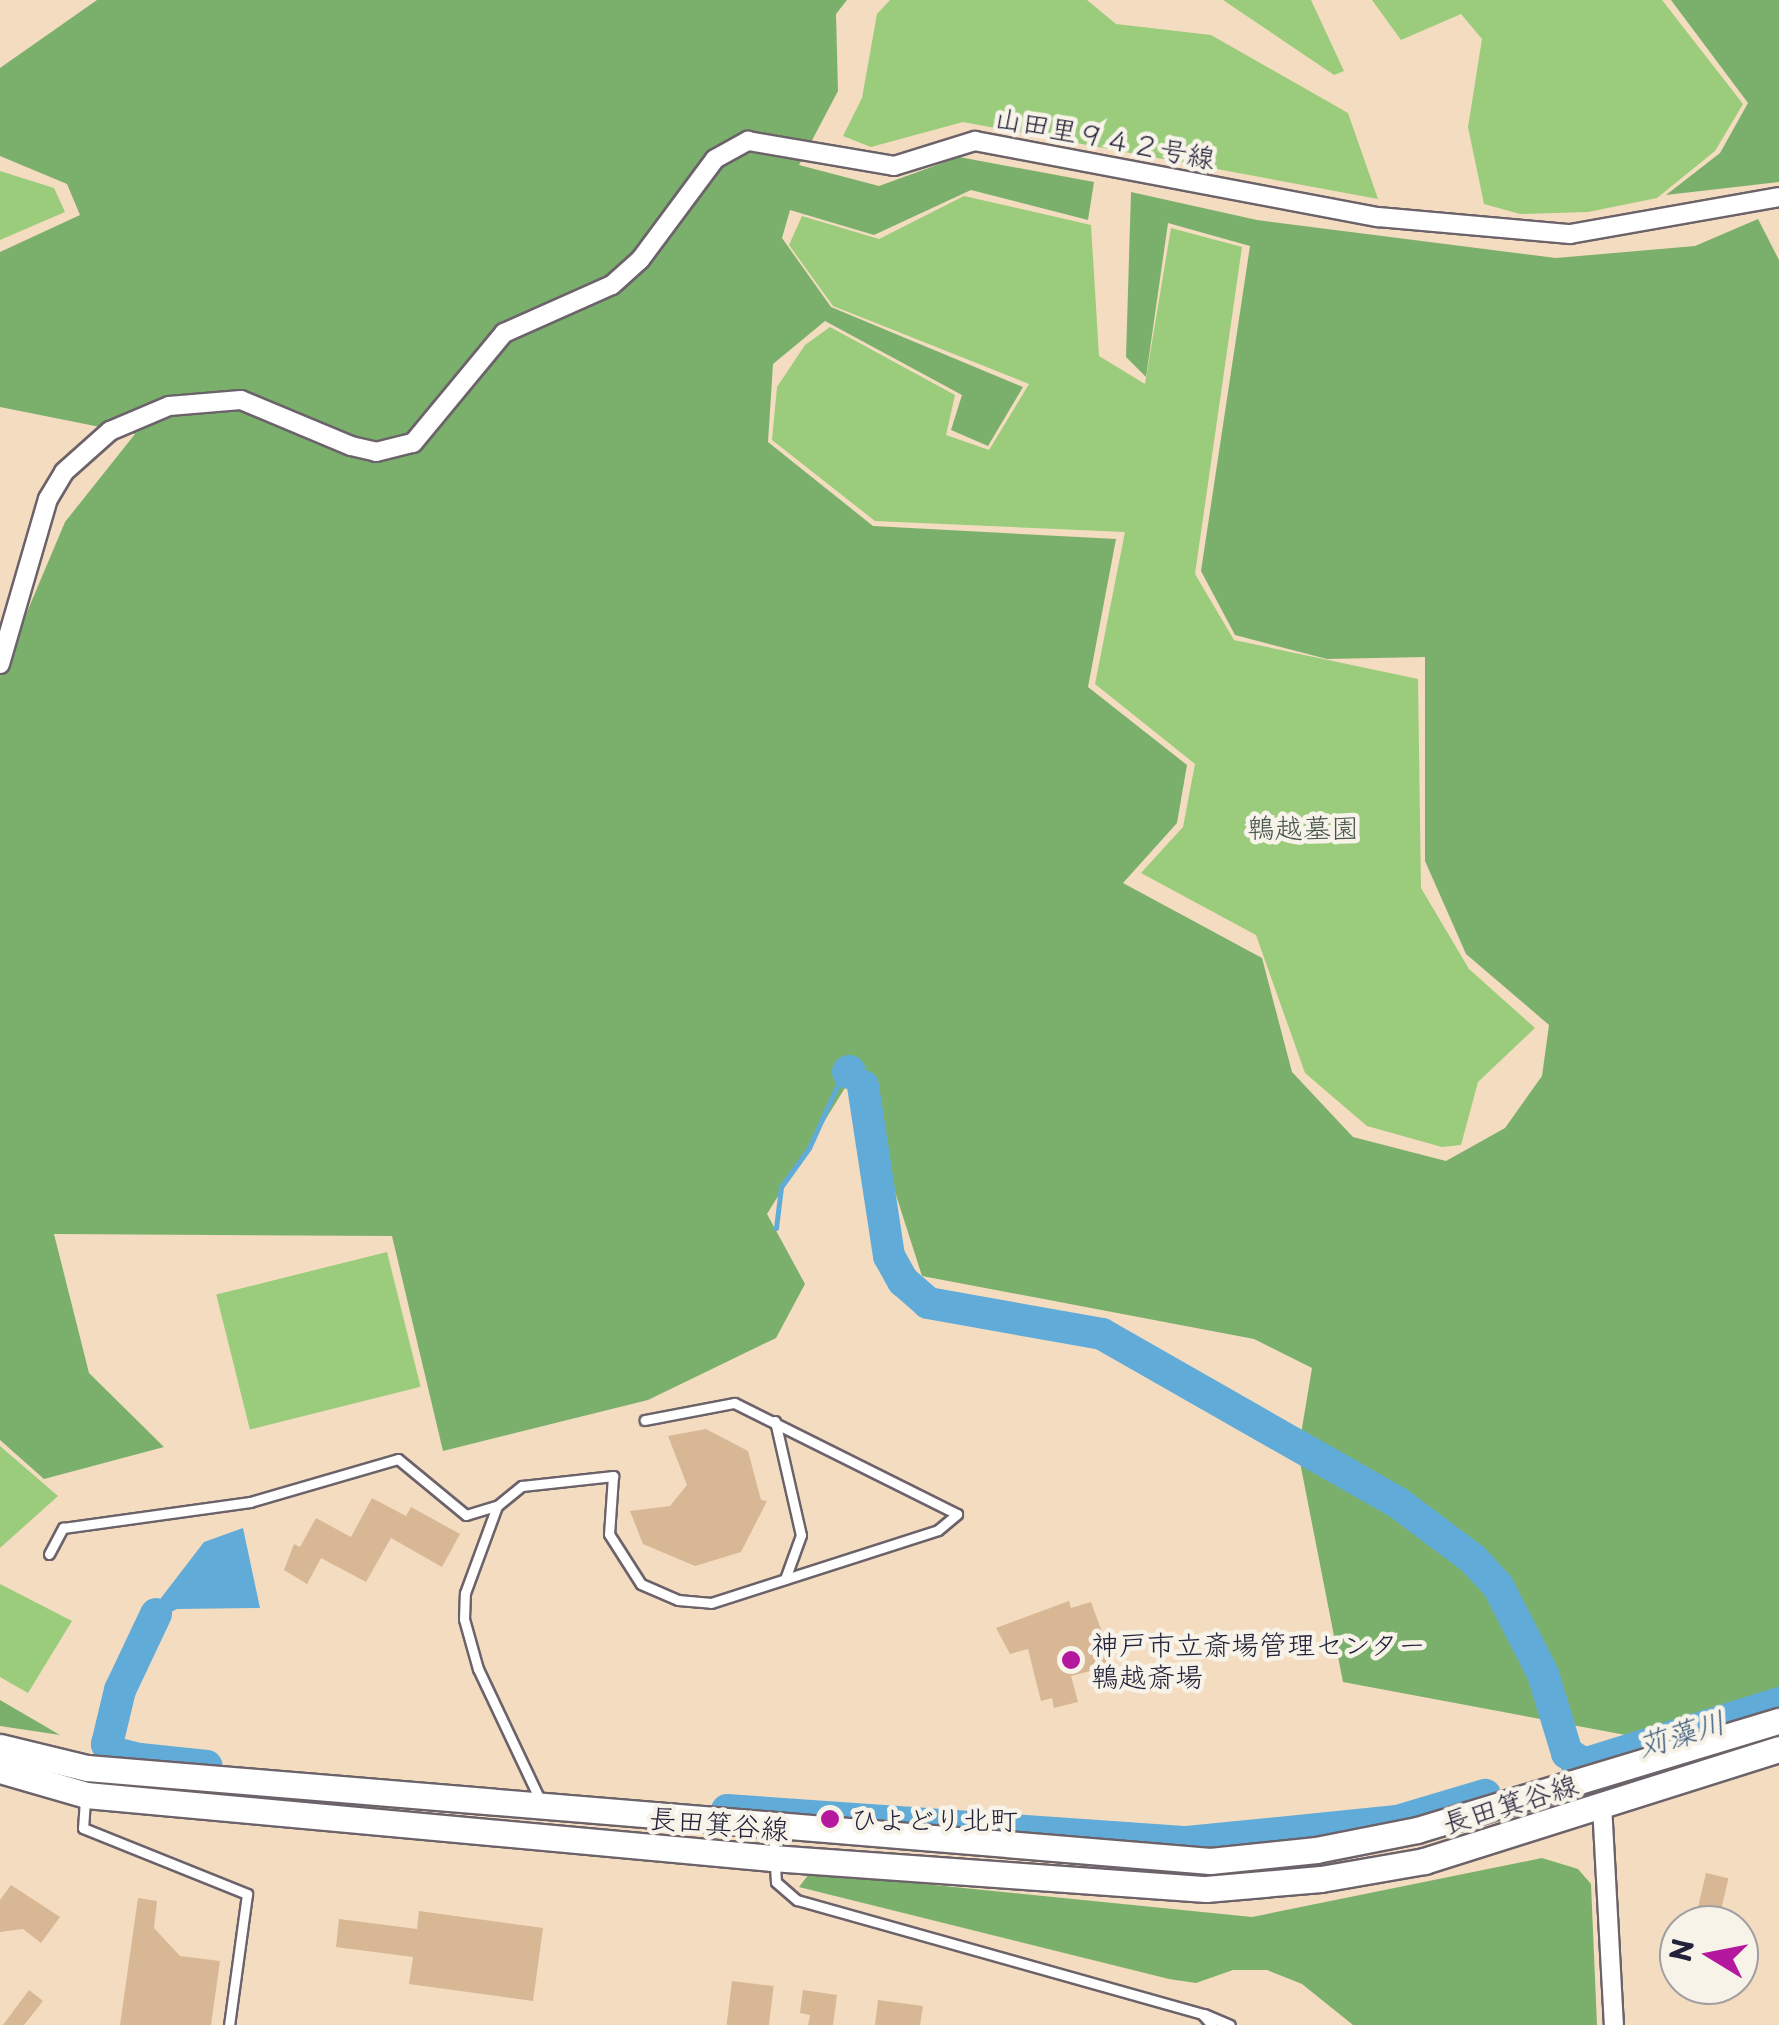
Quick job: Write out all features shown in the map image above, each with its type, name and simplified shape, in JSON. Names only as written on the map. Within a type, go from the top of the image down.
[{"type":"street","name":"山田里９４２号線","points":[[0,664],[48,499],[64,472],[110,431],[169,406],[241,400],[350,446],[376,452],[413,443],[504,333],[612,284],[640,260],[715,159],[748,141],[894,166],[974,141],[1378,217],[1570,234],[1779,197]]},
{"type":"street","name":"長田箕谷線","points":[[0,1747],[88,1768],[773,1829],[1210,1861],[1316,1850],[1417,1830],[1779,1721]]},
{"type":"street","name":"長田箕谷線","points":[[0,1770],[86,1794],[772,1858],[1206,1889],[1321,1880],[1424,1860],[1779,1749]]},
{"type":"street","points":[[1602,1805],[1614,2025]]},
{"type":"lane","points":[[49,1554],[63,1528],[250,1502],[398,1459],[466,1515],[496,1506],[522,1486],[613,1476],[609,1534],[641,1584],[678,1600],[711,1603],[938,1530],[957,1514],[734,1402],[646,1420]]},
{"type":"lane","points":[[776,1420],[801,1535],[785,1579]]},
{"type":"lane","points":[[496,1506],[465,1593],[466,1638],[544,1808]]},
{"type":"lane","points":[[86,1794],[83,1828],[247,1894],[229,2025]]},
{"type":"lane","points":[[773,1829],[776,1882],[797,1900],[1230,2025]]},
{"type":"lane","points":[[1202,2014],[1212,2025]]},
{"type":"green space","points":[[97,0],[847,0],[836,14],[838,91],[799,165],[879,186],[959,157],[1094,182],[1088,220],[971,190],[874,235],[790,210],[782,238],[831,307],[1023,387],[988,446],[951,430],[962,395],[825,321],[773,364],[768,442],[873,526],[1116,539],[1088,687],[1187,765],[1177,823],[1123,883],[1262,958],[1292,1072],[1353,1137],[1446,1161],[1505,1128],[1542,1076],[1549,1025],[1466,954],[1425,861],[1425,657],[1327,659],[1235,635],[1201,571],[1250,246],[1168,223],[1146,377],[1126,357],[1131,192],[1257,220],[1556,258],[1695,246],[1758,219],[1779,260],[1779,1749],[1754,1759],[1343,1682],[1298,1452],[1312,1368],[1254,1339],[922,1276],[856,1070],[767,1214],[805,1284],[776,1338],[648,1400],[443,1451],[392,1236],[54,1234],[89,1373],[164,1447],[44,1479],[0,1440],[0,676],[65,522],[135,434],[0,407],[0,252],[80,215],[67,184],[0,156],[0,68]]},
{"type":"green space","points":[[890,0],[1087,0],[1116,24],[1211,35],[1348,113],[1378,199],[963,122],[871,147],[843,136],[862,98],[877,14]]},
{"type":"green space","points":[[1223,0],[1311,0],[1344,71],[1334,75]]},
{"type":"green space","points":[[1372,0],[1662,0],[1743,104],[1715,151],[1657,198],[1588,212],[1520,214],[1484,204],[1468,127],[1482,39],[1461,14],[1401,40]]},
{"type":"green space","points":[[1671,0],[1779,0],[1779,182],[1666,195],[1720,153],[1748,103]]},
{"type":"green space","points":[[0,171],[54,188],[65,212],[0,240]]},
{"type":"green space","name":"鵯越墓園","points":[[964,196],[1091,225],[1099,356],[1145,384],[1171,228],[1242,247],[1195,574],[1234,640],[1418,679],[1421,888],[1469,969],[1535,1028],[1478,1082],[1461,1145],[1442,1147],[1367,1126],[1305,1073],[1256,935],[1141,873],[1183,827],[1195,764],[1095,684],[1125,532],[875,521],[772,440],[777,387],[805,345],[830,327],[955,395],[946,435],[989,450],[1029,384],[833,306],[789,245],[802,216],[879,239]]},
{"type":"green space","points":[[387,1252],[421,1387],[250,1429],[216,1295]]},
{"type":"green space","points":[[0,1446],[58,1496],[0,1548]]},
{"type":"green space","points":[[0,1584],[72,1621],[28,1693],[0,1677]]},
{"type":"green space","points":[[0,1700],[60,1735],[0,1726]]},
{"type":"green space","points":[[1542,1858],[1578,1869],[1591,1884],[1597,2025],[1353,2025],[1302,1984],[1267,1970],[1233,1970],[1196,1983],[1169,1979],[799,1887],[809,1874],[835,1875],[1252,1917]]},
{"type":"water","points":[[849,1055],[861,1060],[866,1072],[861,1084],[849,1089],[837,1084],[832,1072],[837,1060]]},
{"type":"water","points":[[243,1528],[260,1608],[177,1609],[161,1617],[151,1611],[204,1542]]},
{"type":"building","points":[[706,1429],[748,1451],[761,1500],[767,1501],[741,1552],[695,1566],[643,1544],[630,1511],[670,1506],[687,1485],[668,1436]]},
{"type":"building","points":[[372,1498],[406,1516],[411,1507],[460,1534],[442,1567],[391,1538],[366,1582],[321,1558],[307,1584],[284,1570],[294,1544],[300,1547],[316,1518],[351,1537]]},
{"type":"building","name":"神戸市立斎場管理センター 鵯越斎場","points":[[1069,1601],[1071,1608],[1091,1602],[1114,1665],[1071,1676],[1078,1702],[1054,1708],[1052,1698],[1041,1701],[1028,1649],[1010,1654],[996,1628]]},
{"type":"building","points":[[1706,1873],[1728,1878],[1722,1905],[1699,1905]]},
{"type":"building","points":[[11,1885],[60,1917],[41,1943],[23,1929],[0,1932],[0,1900]]},
{"type":"building","points":[[138,1898],[157,1901],[154,1928],[180,1956],[220,1961],[211,2025],[120,2025]]},
{"type":"building","points":[[419,1911],[543,1928],[533,2001],[409,1984],[413,1957],[336,1947],[339,1919],[417,1929]]},
{"type":"building","points":[[732,1981],[774,1986],[769,2025],[727,2025]]},
{"type":"building","points":[[29,1990],[43,2001],[24,2025],[3,2025]]},
{"type":"building","points":[[803,1990],[837,1995],[833,2025],[808,2025],[810,2015],[800,2013]]},
{"type":"building","points":[[878,2000],[923,2006],[920,2025],[875,2025]]},
{"type":"waterway","points":[[776,1228],[781,1187],[809,1148],[838,1084]]},
{"type":"waterway","points":[[863,1086],[889,1256],[903,1281],[928,1303],[1102,1334],[1397,1502],[1473,1559],[1498,1586],[1543,1674],[1567,1753],[1583,1763]]},
{"type":"waterway","points":[[156,1614],[120,1690],[107,1744],[111,1752],[140,1759],[207,1766]]},
{"type":"waterway","name":"苅藻川","points":[[1577,1766],[1779,1703]]},
{"type":"waterway","points":[[727,1810],[1187,1842],[1397,1821],[1485,1795]]},
{"type":"place","name":"神戸市立斎場管理センター 鵯越斎場","points":[[1071,1660]]},
{"type":"place","name":"ひよどり北町","points":[[830,1819]]}]
